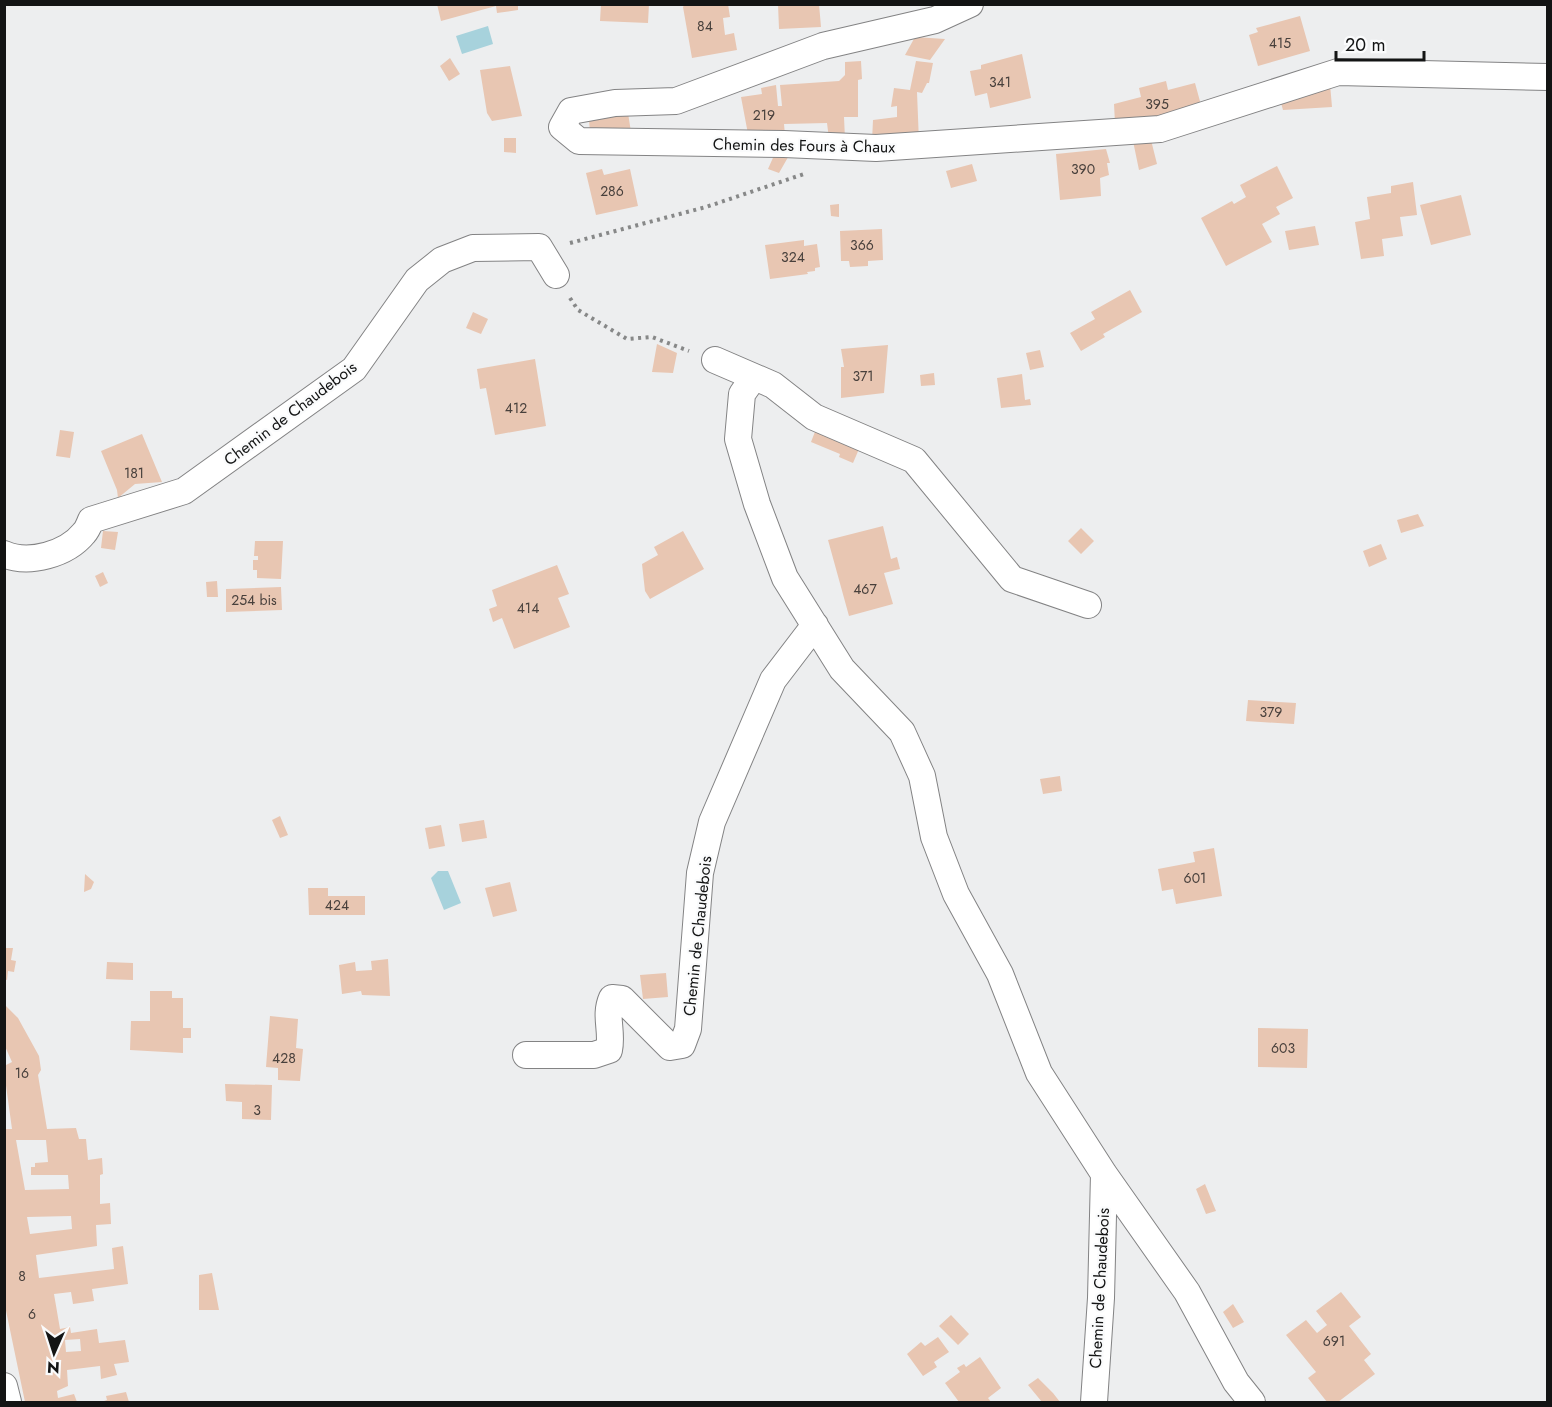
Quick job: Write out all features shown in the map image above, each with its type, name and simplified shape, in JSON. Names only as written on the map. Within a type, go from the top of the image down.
[{"type":"street","name":"Chemin des Fours à Chaux","points":[[970,4],[935,20],[824,46],[676,101],[615,103],[571,111],[562,127],[579,141],[876,148],[1160,129],[1338,72],[1548,77]]},
{"type":"street","points":[[539,247],[556,275]]},
{"type":"street","name":"Chemin de Chaudebois","points":[[4,554],[39,559],[71,545],[84,533],[91,520],[184,491],[354,369],[417,280],[442,260],[473,248],[539,247]]},
{"type":"street","points":[[715,360],[773,385],[814,417],[914,460],[1012,579],[1088,605]]},
{"type":"street","name":"Chemin de Chaudebois","points":[[754,377],[742,394],[738,439],[757,504],[785,578],[842,669],[902,732],[922,776],[934,837],[956,894],[1000,974],[1039,1073],[1104,1174],[1187,1292],[1236,1382],[1252,1402]]},
{"type":"street","name":"Chemin de Chaudebois","points":[[526,1055],[594,1055],[609,1050],[611,1038],[607,1008],[612,998],[622,999],[670,1047],[682,1045],[688,1029],[700,873],[712,822],[773,680],[815,626]]},
{"type":"street","name":"Chemin de Chaudebois","points":[[1094,1402],[1101,1298],[1104,1174]]},
{"type":"street","points":[[4,1386],[8,1402]]},
{"type":"path","points":[[539,247],[575,243],[706,207],[804,174]]},
{"type":"path","points":[[556,275],[578,310],[627,339],[652,337],[715,360]]},
{"type":"water","points":[[488,26],[493,44],[462,54],[456,36]]},
{"type":"water","points":[[438,871],[448,871],[461,903],[444,910],[431,878]]},
{"type":"building","points":[[437,4],[518,4],[518,10],[497,13],[496,6],[441,21]]},
{"type":"building","points":[[601,4],[649,4],[648,23],[600,21]]},
{"type":"building","points":[[685,4],[728,4],[730,17],[723,18],[725,35],[734,33],[737,50],[692,58],[683,7]]},
{"type":"building","points":[[778,4],[819,4],[821,27],[779,29]]},
{"type":"building","points":[[1300,16],[1310,51],[1258,66],[1249,35],[1258,32],[1256,28]]},
{"type":"building","points":[[915,37],[945,39],[930,60],[905,55]]},
{"type":"building","points":[[1022,54],[1031,98],[990,108],[987,93],[975,96],[970,71],[981,69],[981,65]]},
{"type":"building","points":[[450,58],[460,74],[449,81],[440,66]]},
{"type":"building","points":[[861,61],[862,79],[858,80],[858,117],[844,117],[845,139],[829,139],[827,123],[784,124],[785,135],[748,134],[741,97],[762,94],[761,88],[776,85],[778,106],[782,106],[780,85],[839,81],[845,75],[845,62]]},
{"type":"building","points":[[916,61],[933,63],[929,83],[922,93],[917,92],[919,142],[872,141],[873,120],[897,117],[897,106],[891,107],[894,88],[910,90]]},
{"type":"building","points":[[510,66],[522,116],[492,121],[487,113],[480,70]]},
{"type":"building","points":[[1166,81],[1168,90],[1195,83],[1201,105],[1165,117],[1115,123],[1114,104],[1141,97],[1139,88]]},
{"type":"building","points":[[1330,84],[1332,107],[1283,110],[1279,96]]},
{"type":"building","points":[[628,113],[631,132],[590,133],[589,120]]},
{"type":"building","points":[[504,138],[516,138],[516,153],[504,152]]},
{"type":"building","points":[[1151,140],[1157,164],[1139,170],[1133,141]]},
{"type":"building","points":[[1106,149],[1110,163],[1107,163],[1109,175],[1100,178],[1101,196],[1060,200],[1056,154]]},
{"type":"building","points":[[776,151],[791,152],[779,173],[768,169]]},
{"type":"building","points":[[972,164],[977,181],[951,188],[946,171]]},
{"type":"building","points":[[1277,166],[1293,198],[1276,207],[1280,214],[1262,224],[1272,242],[1226,266],[1201,218],[1232,201],[1234,204],[1246,197],[1240,185]]},
{"type":"building","points":[[602,169],[604,175],[630,169],[638,206],[596,215],[586,173]]},
{"type":"building","points":[[1413,182],[1417,215],[1400,217],[1403,236],[1382,239],[1384,256],[1361,259],[1355,222],[1370,219],[1367,197],[1391,193],[1391,186]]},
{"type":"building","points":[[1461,195],[1471,235],[1431,245],[1420,205]]},
{"type":"building","points":[[839,204],[839,217],[831,216],[830,205]]},
{"type":"building","points":[[1315,226],[1319,245],[1289,250],[1285,231]]},
{"type":"building","points":[[882,229],[883,260],[868,261],[868,266],[850,267],[849,261],[841,261],[840,231]]},
{"type":"building","points":[[804,240],[804,246],[817,244],[820,267],[815,268],[815,271],[807,272],[808,274],[770,279],[765,245]]},
{"type":"building","points":[[1130,290],[1142,312],[1103,334],[1105,337],[1081,351],[1070,333],[1095,319],[1091,312]]},
{"type":"building","points":[[473,312],[488,319],[481,334],[466,328]]},
{"type":"building","points":[[657,344],[677,353],[673,373],[652,372]]},
{"type":"building","points":[[888,345],[884,393],[841,398],[841,367],[844,367],[841,349]]},
{"type":"building","points":[[1040,350],[1044,367],[1030,370],[1026,353]]},
{"type":"building","points":[[535,359],[546,426],[495,435],[486,388],[480,389],[477,369]]},
{"type":"building","points":[[934,373],[935,385],[921,386],[920,375]]},
{"type":"building","points":[[1022,374],[1025,400],[1030,399],[1031,405],[1001,408],[997,378]]},
{"type":"building","points":[[818,424],[862,442],[853,463],[839,457],[840,454],[811,442]]},
{"type":"building","points":[[60,430],[74,432],[70,458],[56,456]]},
{"type":"building","points":[[142,434],[162,482],[135,484],[118,498],[101,451]]},
{"type":"building","points":[[1418,514],[1424,526],[1401,533],[1397,520]]},
{"type":"building","points":[[883,526],[891,559],[897,557],[900,569],[884,573],[893,604],[849,616],[828,540]]},
{"type":"building","points":[[1081,528],[1094,541],[1081,554],[1068,541]]},
{"type":"building","points":[[103,531],[118,532],[115,550],[101,548]]},
{"type":"building","points":[[683,531],[704,569],[650,599],[645,591],[642,564],[658,555],[654,547]]},
{"type":"building","points":[[255,541],[283,541],[281,579],[257,578],[257,570],[253,570],[253,560],[258,560],[258,556],[254,556]]},
{"type":"building","points":[[1381,544],[1387,559],[1369,567],[1363,551]]},
{"type":"building","points":[[557,565],[569,594],[558,598],[570,627],[514,649],[502,618],[493,622],[489,609],[497,606],[492,590]]},
{"type":"building","points":[[103,572],[108,583],[100,587],[95,576]]},
{"type":"building","points":[[217,581],[218,597],[207,597],[206,582]]},
{"type":"building","points":[[281,587],[282,610],[226,612],[226,589]]},
{"type":"building","points":[[1248,700],[1296,703],[1294,724],[1246,721]]},
{"type":"building","points":[[1060,776],[1062,791],[1043,794],[1040,779]]},
{"type":"building","points":[[280,816],[288,835],[280,838],[272,820]]},
{"type":"building","points":[[484,820],[487,838],[462,842],[459,824]]},
{"type":"building","points":[[441,825],[445,846],[429,849],[425,828]]},
{"type":"building","points":[[1214,848],[1222,896],[1176,904],[1173,889],[1162,891],[1158,869],[1195,862],[1193,852]]},
{"type":"building","points":[[85,874],[94,882],[91,889],[84,892]]},
{"type":"building","points":[[510,882],[517,911],[493,917],[485,888]]},
{"type":"building","points":[[308,888],[328,888],[328,896],[365,896],[365,915],[309,915]]},
{"type":"building","points":[[4,948],[13,948],[11,960],[16,961],[14,972],[8,971],[7,980],[4,979]]},
{"type":"building","points":[[388,959],[390,996],[362,995],[361,991],[342,994],[339,965],[355,962],[356,971],[372,970],[371,961]]},
{"type":"building","points":[[107,962],[133,963],[133,980],[106,979]]},
{"type":"building","points":[[666,973],[668,997],[643,999],[640,975]]},
{"type":"building","points":[[150,991],[172,991],[172,998],[183,998],[183,1028],[191,1028],[191,1038],[183,1038],[183,1053],[130,1050],[131,1021],[150,1021]]},
{"type":"building","points":[[4,1004],[18,1018],[39,1056],[41,1070],[38,1075],[47,1129],[76,1128],[79,1139],[86,1139],[88,1160],[102,1158],[100,1204],[110,1203],[111,1224],[96,1225],[97,1246],[36,1255],[39,1278],[114,1269],[112,1248],[123,1246],[128,1284],[92,1289],[94,1301],[73,1304],[71,1292],[54,1294],[60,1329],[70,1327],[71,1333],[97,1329],[99,1343],[125,1340],[129,1362],[114,1364],[117,1375],[101,1379],[100,1366],[67,1370],[68,1386],[57,1391],[58,1398],[74,1394],[77,1402],[25,1402],[4,1301],[4,1129],[12,1129],[4,1066],[12,1062],[4,1044]],"holes":[[[16,1140],[46,1140],[48,1162],[35,1163],[35,1167],[31,1167],[31,1175],[68,1175],[69,1189],[25,1190]],[[71,1216],[72,1229],[30,1234],[27,1217]],[[80,1339],[81,1351],[66,1352],[65,1340]]]},
{"type":"building","points":[[270,1016],[298,1019],[296,1048],[303,1049],[300,1081],[278,1080],[278,1068],[266,1067]]},
{"type":"building","points":[[1258,1028],[1308,1029],[1307,1068],[1258,1067]]},
{"type":"building","points":[[225,1084],[272,1085],[271,1120],[242,1119],[242,1102],[226,1101]]},
{"type":"building","points":[[1205,1184],[1216,1211],[1206,1214],[1196,1189]]},
{"type":"building","points":[[212,1273],[219,1310],[199,1310],[199,1275]]},
{"type":"building","points":[[1341,1292],[1361,1317],[1349,1326],[1371,1354],[1364,1360],[1375,1374],[1338,1402],[1327,1402],[1308,1378],[1316,1372],[1286,1335],[1306,1320],[1317,1333],[1327,1325],[1316,1311]]},
{"type":"building","points":[[1233,1304],[1244,1322],[1233,1328],[1223,1312]]},
{"type":"building","points":[[951,1315],[969,1334],[958,1345],[939,1326]]},
{"type":"building","points":[[938,1337],[949,1352],[934,1362],[937,1367],[923,1376],[907,1354],[921,1342],[925,1346]]},
{"type":"building","points":[[980,1357],[1001,1388],[988,1398],[991,1402],[959,1402],[945,1383],[960,1372],[957,1368],[964,1364],[966,1367]]},
{"type":"building","points":[[1038,1378],[1060,1402],[1042,1402],[1028,1385]]},
{"type":"building","points":[[126,1392],[129,1402],[101,1402],[107,1400],[106,1396]]}]
